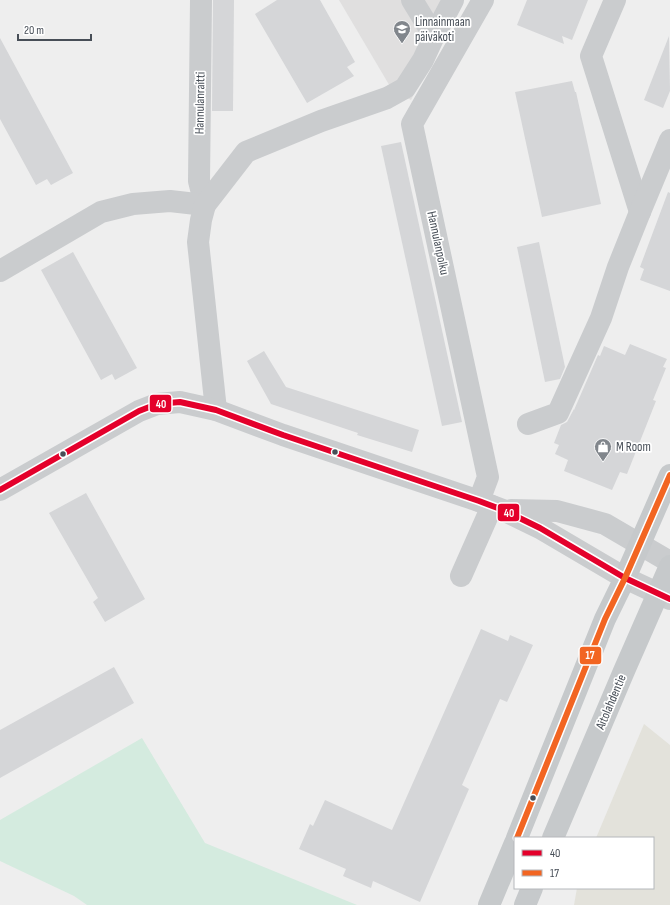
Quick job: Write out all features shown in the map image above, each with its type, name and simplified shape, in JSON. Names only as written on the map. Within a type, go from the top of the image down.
[{"type":"main road","points":[[517,837],[605,620],[670,475]]},
{"type":"main road","name":"Aitolahdentie","points":[[553,837],[664,596],[670,566]]},
{"type":"main road","points":[[489,905],[514,845]]},
{"type":"main road","points":[[525,905],[532,889]]},
{"type":"street","name":"Hannulanraitti","points":[[201,0],[199,181],[205,205]]},
{"type":"street","points":[[412,0],[434,36]]},
{"type":"street","points":[[216,410],[198,242],[205,205],[246,152],[321,121],[388,98],[405,88],[423,60],[453,0]]},
{"type":"street","name":"Hannulanpolku","points":[[461,576],[491,505],[488,477],[412,124],[483,0]]},
{"type":"street","points":[[615,0],[591,56],[640,212]]},
{"type":"street","points":[[528,424],[558,413],[601,318],[618,267],[670,140]]},
{"type":"street","points":[[0,271],[101,212],[133,204],[170,201],[205,205]]},
{"type":"street","points":[[0,490],[139,411],[158,404],[180,402],[216,410],[283,435],[491,505],[540,528],[625,578],[664,596]]},
{"type":"street","points":[[491,505],[557,511],[605,524],[670,562]]},
{"type":"shaded area","name":"Linnainmaan päiväkoti","points":[[339,0],[462,0],[411,100],[391,88]]},
{"type":"shaded area","points":[[644,724],[670,745],[670,905],[574,905],[577,889],[654,889],[654,837],[596,837]]},
{"type":"green space","points":[[142,738],[205,843],[357,905],[87,905],[74,896],[0,861],[0,820]]},
{"type":"building","points":[[213,0],[234,0],[233,111],[212,111]]},
{"type":"building","points":[[277,0],[320,0],[355,62],[347,67],[354,76],[307,103],[255,14]]},
{"type":"building","points":[[527,0],[588,0],[572,40],[562,36],[564,44],[517,25]]},
{"type":"building","points":[[669,36],[670,91],[663,108],[644,100]]},
{"type":"building","points":[[0,38],[73,173],[51,185],[47,179],[36,185],[0,119]]},
{"type":"building","points":[[572,81],[576,92],[601,204],[542,217],[515,92]]},
{"type":"building","points":[[401,142],[462,422],[442,426],[381,146]]},
{"type":"building","points":[[668,192],[670,193],[670,291],[640,280],[644,269],[640,267]]},
{"type":"building","points":[[539,242],[565,367],[560,379],[545,382],[517,247]]},
{"type":"building","points":[[73,252],[137,368],[115,380],[112,374],[101,380],[41,270]]},
{"type":"building","points":[[630,344],[667,359],[663,367],[666,368],[653,400],[656,401],[627,474],[620,472],[612,490],[564,471],[568,460],[555,454],[559,445],[554,443],[561,425],[567,422],[574,410],[598,355],[600,356],[604,346],[625,355]]},
{"type":"building","points":[[264,351],[286,387],[419,430],[412,452],[357,435],[358,433],[271,404],[247,361]]},
{"type":"building","points":[[86,493],[145,599],[105,622],[93,602],[98,598],[49,513]]},
{"type":"building","points":[[481,629],[508,641],[510,635],[533,645],[507,702],[500,699],[462,785],[469,789],[420,902],[373,881],[371,888],[343,876],[346,869],[299,849],[310,824],[313,826],[325,800],[392,830]]},
{"type":"building","points":[[114,667],[134,703],[0,778],[0,730]]},
{"type":"transit line","name":"40","points":[[0,490],[139,411],[157,404],[180,402],[216,410],[283,435],[503,510],[540,528],[625,578],[670,599]]},
{"type":"transit line","name":"17","points":[[517,837],[605,619],[625,578],[670,475]]},
{"type":"place","name":"Linnainmaan päiväkoti","points":[[402,44]]},
{"type":"place","name":"M Room","points":[[603,462]]}]
